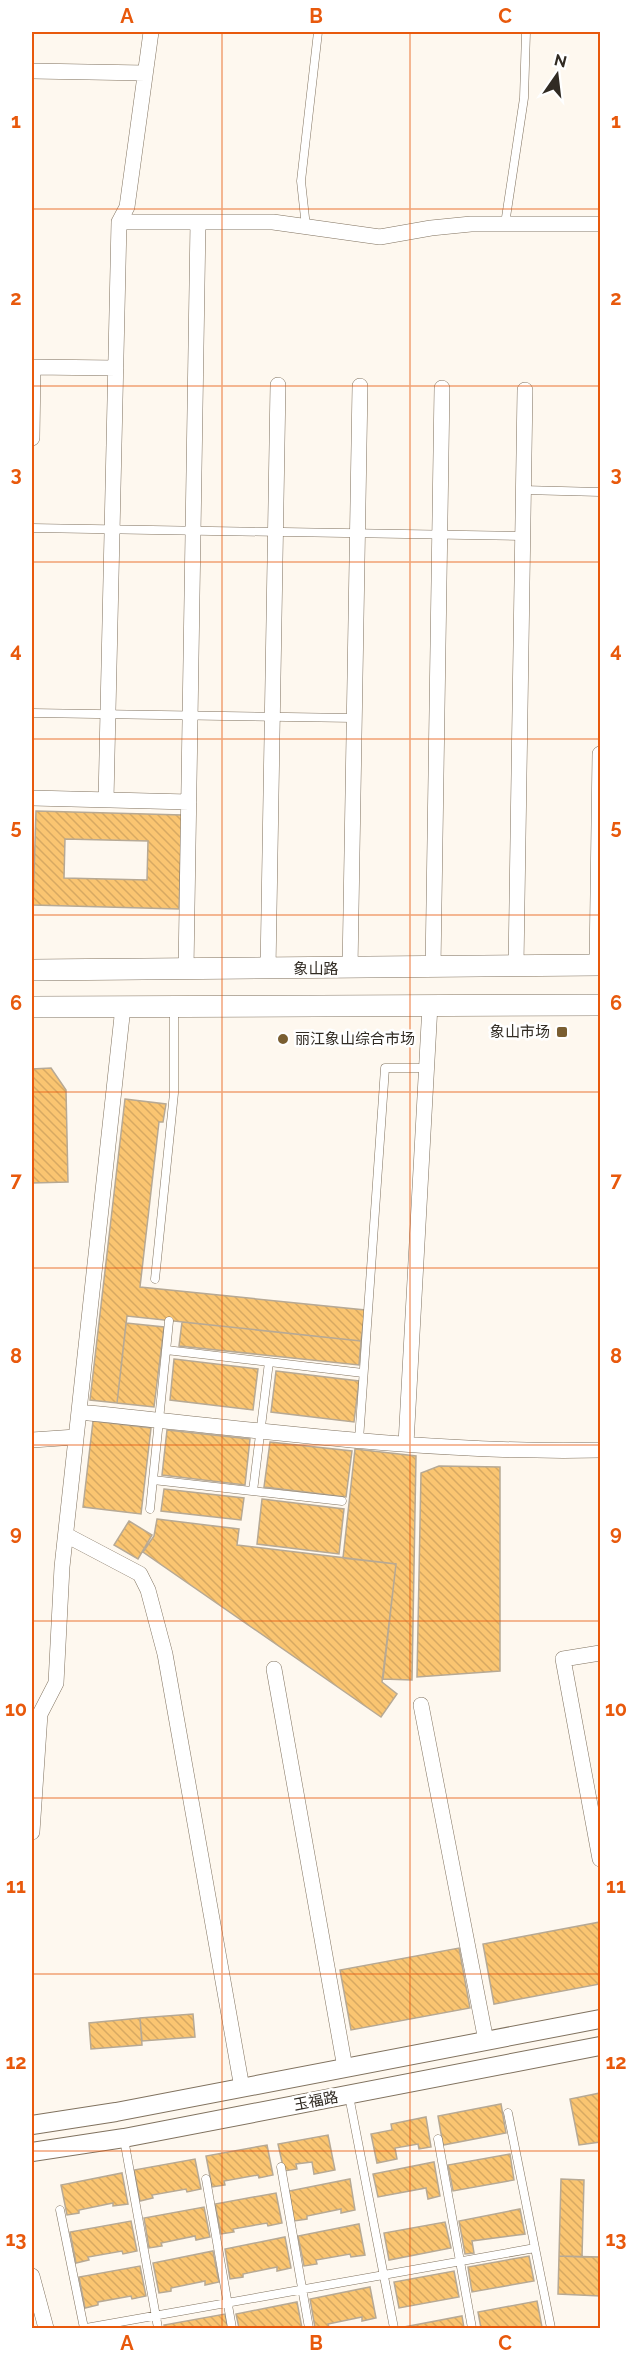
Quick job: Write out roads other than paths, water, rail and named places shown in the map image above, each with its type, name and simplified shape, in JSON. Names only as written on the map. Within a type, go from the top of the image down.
[{"type":"main road","name":"象山路","points":[[32,970],[350,969],[599,965]]},
{"type":"main road","points":[[32,1007],[600,1005]]},
{"type":"street","points":[[106,800],[119,222],[127,207],[151,32]]},
{"type":"street","points":[[32,71],[145,73]]},
{"type":"street","points":[[119,222],[273,222],[380,237],[441,227],[600,224]]},
{"type":"street","points":[[186,970],[198,222]]},
{"type":"street","points":[[32,438],[32,367],[116,368]]},
{"type":"street","points":[[268,969],[278,385]]},
{"type":"street","points":[[350,969],[360,386]]},
{"type":"street","points":[[433,968],[442,388]]},
{"type":"street","points":[[516,966],[525,390]]},
{"type":"street","points":[[599,965],[600,754]]},
{"type":"street","points":[[32,798],[189,802]]},
{"type":"street","points":[[406,1444],[430,1005]]},
{"type":"street","points":[[32,1832],[40,1714],[56,1683],[66,1535],[123,1007]]},
{"type":"street","points":[[79,1412],[406,1444],[525,1450],[600,1450]]},
{"type":"street","points":[[32,1440],[76,1437]]},
{"type":"street","points":[[66,1535],[140,1574],[148,1590],[165,1654],[242,2088]]},
{"type":"street","points":[[600,1653],[563,1659],[600,1859]]},
{"type":"street","points":[[274,1669],[345,2068]]},
{"type":"street","points":[[422,1705],[486,2041]]},
{"type":"street","name":"玉福路","points":[[32,2125],[116,2112],[600,2019]]},
{"type":"street","name":"玉福路","points":[[32,2152],[124,2138],[600,2046]]},
{"type":"street","points":[[32,2276],[46,2328]]},
{"type":"lane","points":[[306,228],[301,182],[318,32]]},
{"type":"lane","points":[[505,224],[524,98],[526,32]]},
{"type":"lane","points":[[524,490],[600,492]]},
{"type":"lane","points":[[32,528],[523,537]]},
{"type":"lane","points":[[32,713],[354,718]]},
{"type":"lane","points":[[155,1279],[174,1094],[174,1006]]},
{"type":"lane","points":[[359,1440],[385,1068],[427,1068]]},
{"type":"lane","points":[[150,1509],[169,1322]]},
{"type":"lane","points":[[166,1350],[363,1372]]},
{"type":"lane","points":[[253,1491],[269,1362]]},
{"type":"lane","points":[[153,1480],[342,1501]]},
{"type":"lane","points":[[348,2095],[394,2328]]},
{"type":"lane","points":[[508,2113],[551,2328]]},
{"type":"lane","points":[[124,2138],[158,2328]]},
{"type":"lane","points":[[438,2139],[472,2328]]},
{"type":"lane","points":[[280,2167],[309,2328]]},
{"type":"lane","points":[[206,2179],[232,2328]]},
{"type":"lane","points":[[60,2210],[85,2328],[535,2248]]},
{"type":"place","name":"象山市场","points":[[562,1032]]},
{"type":"place","name":"丽江象山综合市场","points":[[283,1039]]}]
